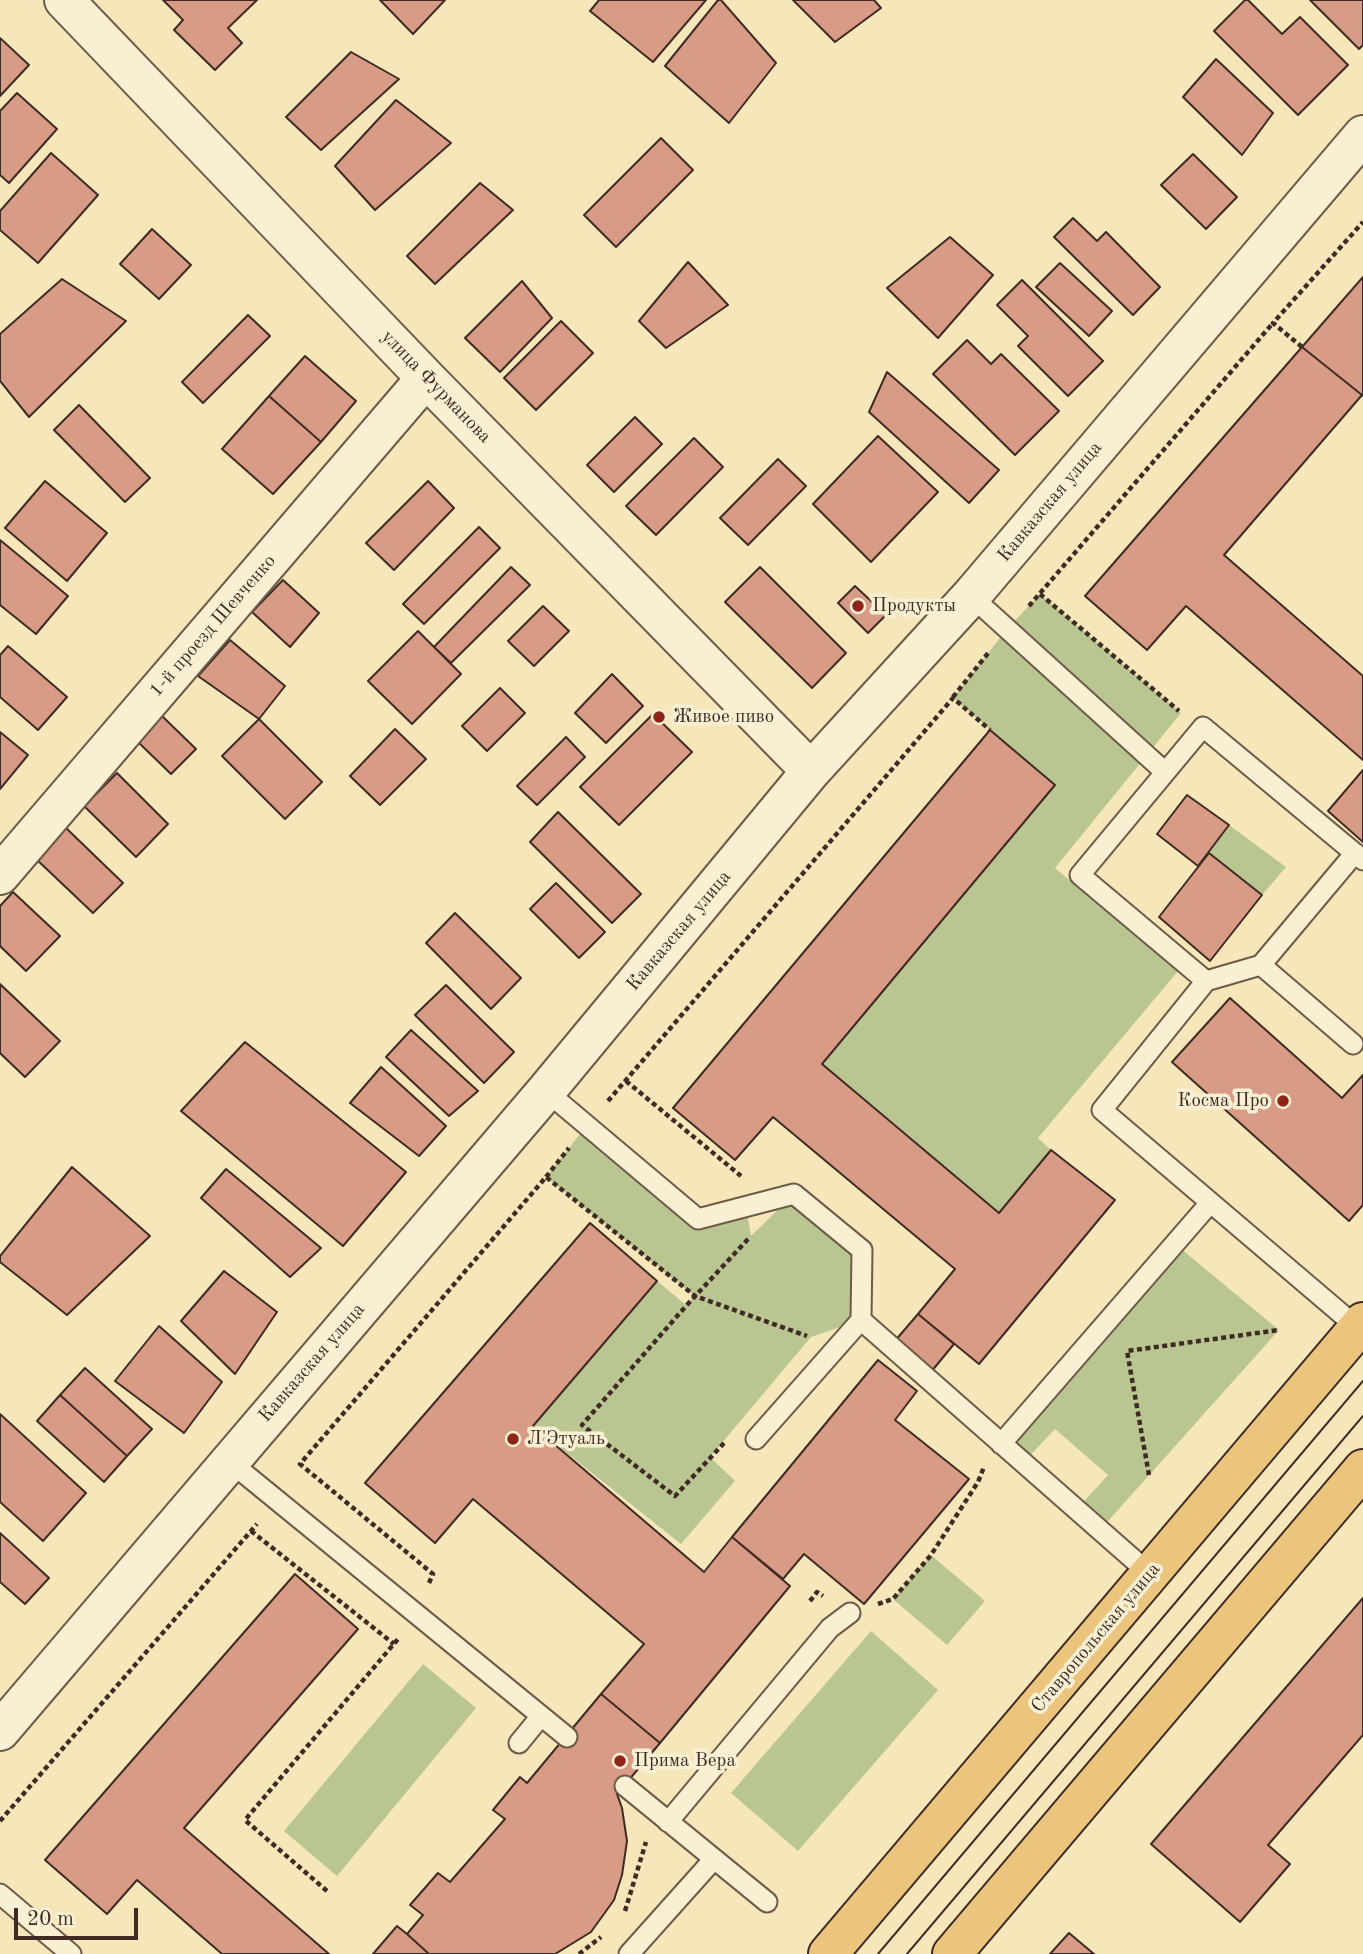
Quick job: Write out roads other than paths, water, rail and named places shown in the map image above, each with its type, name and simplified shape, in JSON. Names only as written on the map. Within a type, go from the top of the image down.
[{"type":"main road","name":"Ставропольская улица","points":[[828,1954],[1360,1325]]},
{"type":"main road","points":[[952,1954],[1363,1469]]},
{"type":"street","name":"улица Фурманова","points":[[64,0],[426,378],[811,771]]},
{"type":"street","name":"Кавказская улица","points":[[0,1731],[546,1091],[811,771],[971,596],[1363,135]]},
{"type":"street","name":"1-й проезд Шевченко","points":[[0,875],[426,378]]},
{"type":"lane","points":[[971,596],[1165,772]]},
{"type":"lane","points":[[1206,981],[1080,875],[1203,727],[1359,856],[1261,965],[1206,981],[1102,1110],[1210,1203],[1360,1325]]},
{"type":"lane","points":[[1261,965],[1353,1044]]},
{"type":"lane","points":[[546,1091],[698,1219],[794,1194],[862,1250],[861,1320],[756,1439]]},
{"type":"lane","points":[[997,1440],[1210,1203]]},
{"type":"lane","points":[[861,1320],[1150,1574]]},
{"type":"lane","points":[[229,1461],[567,1737]]},
{"type":"lane","points":[[668,1822],[830,1628],[850,1613]]},
{"type":"lane","points":[[519,1743],[541,1716]]},
{"type":"lane","points":[[625,1786],[766,1902]]},
{"type":"lane","points":[[629,1954],[714,1859]]},
{"type":"lane","points":[[0,1894],[71,1954]]},
{"type":"tram line","points":[[878,1954],[1363,1381]]},
{"type":"tram line","points":[[907,1954],[1363,1416]]},
{"type":"place","name":"Продукты","points":[[858,606]]},
{"type":"place","name":"Живое пиво","points":[[659,717]]},
{"type":"place","name":"Косма Про","points":[[1283,1101]]},
{"type":"place","name":"Л'Этуаль","points":[[513,1439]]},
{"type":"place","name":"Прима Вера","points":[[620,1761]]}]
